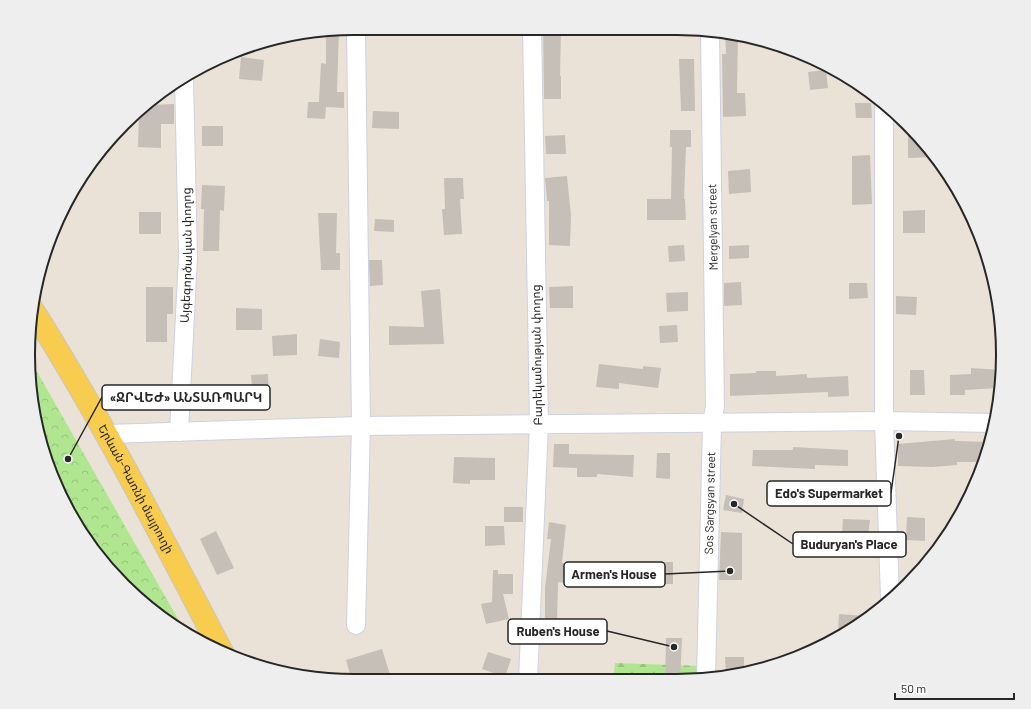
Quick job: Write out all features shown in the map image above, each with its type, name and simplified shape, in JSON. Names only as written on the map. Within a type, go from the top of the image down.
[{"type":"main road","name":"Երևան-Գառնի մայրուղի","points":[[38,318],[64,359],[107,434],[217,643]]},
{"type":"street","points":[[356,35],[361,426],[356,624]]},
{"type":"street","name":"Բարեկամության փողոց","points":[[528,674],[539,424],[532,35]]},
{"type":"street","name":"Mergelyan street","points":[[710,37],[715,406],[712,423]]},
{"type":"street","name":"Այգեգործական փողոց","points":[[178,432],[188,257],[184,85]]},
{"type":"street","points":[[884,112],[884,421],[890,592]]},
{"type":"street","points":[[107,434],[361,426],[884,421],[988,424]]},
{"type":"street","name":"Sos Sargsyan street","points":[[706,672],[712,423]]},
{"type":"green space","points":[[36,370],[179,621],[144,595],[114,565],[89,532],[78,514],[59,477],[46,437],[41,417]]},
{"type":"green space","points":[[615,663],[702,666],[701,673],[697,673],[614,674]]},
{"type":"building","points":[[543,35],[561,35],[561,99],[544,99]]},
{"type":"building","points":[[339,36],[337,92],[344,92],[344,108],[326,107],[325,119],[307,118],[308,102],[319,102],[321,63],[326,64],[326,37]]},
{"type":"building","points":[[725,39],[738,41],[737,93],[745,93],[746,116],[723,117],[722,54],[726,54]]},
{"type":"building","points":[[241,57],[264,60],[262,81],[239,79]]},
{"type":"building","points":[[679,59],[694,59],[695,111],[681,111]]},
{"type":"building","points":[[822,70],[826,73],[828,88],[810,90],[808,72]]},
{"type":"building","points":[[855,103],[871,103],[872,118],[856,118]]},
{"type":"building","points":[[174,104],[174,124],[161,124],[161,148],[138,147],[139,119],[155,105]]},
{"type":"building","points":[[373,111],[399,112],[399,129],[372,128]]},
{"type":"building","points":[[202,126],[223,126],[223,146],[202,146]]},
{"type":"building","points":[[670,130],[691,130],[691,147],[686,147],[684,199],[686,220],[647,220],[647,199],[671,199],[672,147],[670,147]]},
{"type":"building","points":[[565,135],[566,154],[546,154],[545,136]]},
{"type":"building","points":[[908,135],[928,157],[908,158]]},
{"type":"building","points":[[870,155],[872,204],[852,205],[852,156]]},
{"type":"building","points":[[750,169],[751,192],[729,194],[728,171]]},
{"type":"building","points":[[567,176],[571,216],[570,246],[549,245],[549,201],[547,201],[545,178]]},
{"type":"building","points":[[444,178],[463,178],[464,199],[460,199],[462,234],[444,235],[442,209],[445,209]]},
{"type":"building","points":[[202,185],[225,186],[224,211],[220,210],[219,251],[203,251],[204,209],[201,209]]},
{"type":"building","points":[[925,210],[925,233],[903,233],[903,211]]},
{"type":"building","points":[[139,212],[161,212],[161,234],[139,234]]},
{"type":"building","points":[[318,213],[337,213],[336,253],[340,253],[340,270],[321,270]]},
{"type":"building","points":[[375,219],[394,220],[394,232],[374,231]]},
{"type":"building","points":[[684,245],[685,261],[669,262],[668,246]]},
{"type":"building","points":[[749,245],[749,258],[729,259],[729,246]]},
{"type":"building","points":[[369,260],[382,260],[383,285],[370,286]]},
{"type":"building","points":[[741,282],[742,305],[724,306],[724,283]]},
{"type":"building","points":[[849,283],[867,283],[868,298],[849,299]]},
{"type":"building","points":[[573,286],[573,308],[550,308],[549,287]]},
{"type":"building","points":[[146,287],[173,287],[173,314],[167,314],[167,342],[146,342]]},
{"type":"building","points":[[440,289],[444,344],[389,345],[389,326],[424,327],[421,291]]},
{"type":"building","points":[[688,292],[688,311],[667,312],[666,293]]},
{"type":"building","points":[[896,296],[917,297],[916,315],[896,314]]},
{"type":"building","points":[[236,308],[262,309],[262,330],[236,330]]},
{"type":"building","points":[[677,325],[678,342],[660,343],[659,326]]},
{"type":"building","points":[[297,334],[297,355],[273,356],[272,336]]},
{"type":"building","points":[[320,339],[340,342],[339,358],[318,356]]},
{"type":"building","points":[[599,364],[643,369],[643,366],[661,368],[658,388],[619,383],[619,389],[596,387]]},
{"type":"building","points":[[971,368],[995,370],[994,388],[965,390],[965,395],[950,395],[950,375],[971,374]]},
{"type":"building","points":[[910,370],[924,370],[925,395],[910,395]]},
{"type":"building","points":[[756,371],[776,371],[776,376],[807,374],[807,378],[848,376],[849,396],[828,397],[828,392],[730,396],[730,374],[756,373]]},
{"type":"building","points":[[268,374],[269,397],[253,398],[251,375]]},
{"type":"building","points":[[955,439],[955,441],[984,442],[977,462],[957,462],[957,465],[932,467],[898,466],[898,444]]},
{"type":"building","points":[[554,444],[569,444],[569,454],[634,455],[633,477],[597,474],[597,477],[577,477],[577,468],[553,467]]},
{"type":"building","points":[[793,447],[848,450],[848,466],[815,465],[815,469],[752,466],[753,450],[793,450]]},
{"type":"building","points":[[657,453],[670,453],[670,479],[656,478]]},
{"type":"building","points":[[454,457],[495,458],[495,480],[470,480],[470,484],[453,483]]},
{"type":"building","points":[[726,495],[744,499],[742,513],[723,510]]},
{"type":"building","points":[[504,507],[523,507],[523,522],[504,522]]},
{"type":"building","points":[[907,517],[925,518],[925,541],[906,540]]},
{"type":"building","points":[[843,519],[870,520],[868,537],[842,535]]},
{"type":"building","points":[[549,522],[566,525],[562,563],[569,563],[566,583],[558,582],[557,622],[545,622],[545,588],[551,539],[547,539]]},
{"type":"building","points":[[485,526],[504,526],[505,545],[485,546]]},
{"type":"building","points":[[216,531],[234,568],[217,575],[200,539]]},
{"type":"building","points":[[721,532],[742,533],[742,580],[719,580]]},
{"type":"building","points":[[651,562],[673,562],[673,584],[651,584]]},
{"type":"building","points":[[493,570],[498,570],[498,574],[513,574],[513,594],[503,594],[509,619],[486,624],[481,604],[492,602]]},
{"type":"building","points":[[839,614],[860,616],[839,629],[838,629]]},
{"type":"building","points":[[666,638],[682,638],[680,674],[665,674]]},
{"type":"building","points":[[382,649],[390,674],[350,674],[346,660]]},
{"type":"building","points":[[488,652],[511,659],[506,674],[496,674],[482,669]]},
{"type":"building","points":[[725,657],[744,657],[744,667],[726,670]]},
{"type":"place","name":"Edo's Supermarket","points":[[899,436]]},
{"type":"place","name":"«ՋՐՎԵԺ» ԱՆՏԱՌՊԱՐԿ","points":[[68,459]]},
{"type":"place","name":"Buduryan's Place","points":[[734,504]]},
{"type":"place","name":"Armen's House","points":[[730,571]]},
{"type":"place","name":"Ruben's House","points":[[674,647]]}]
